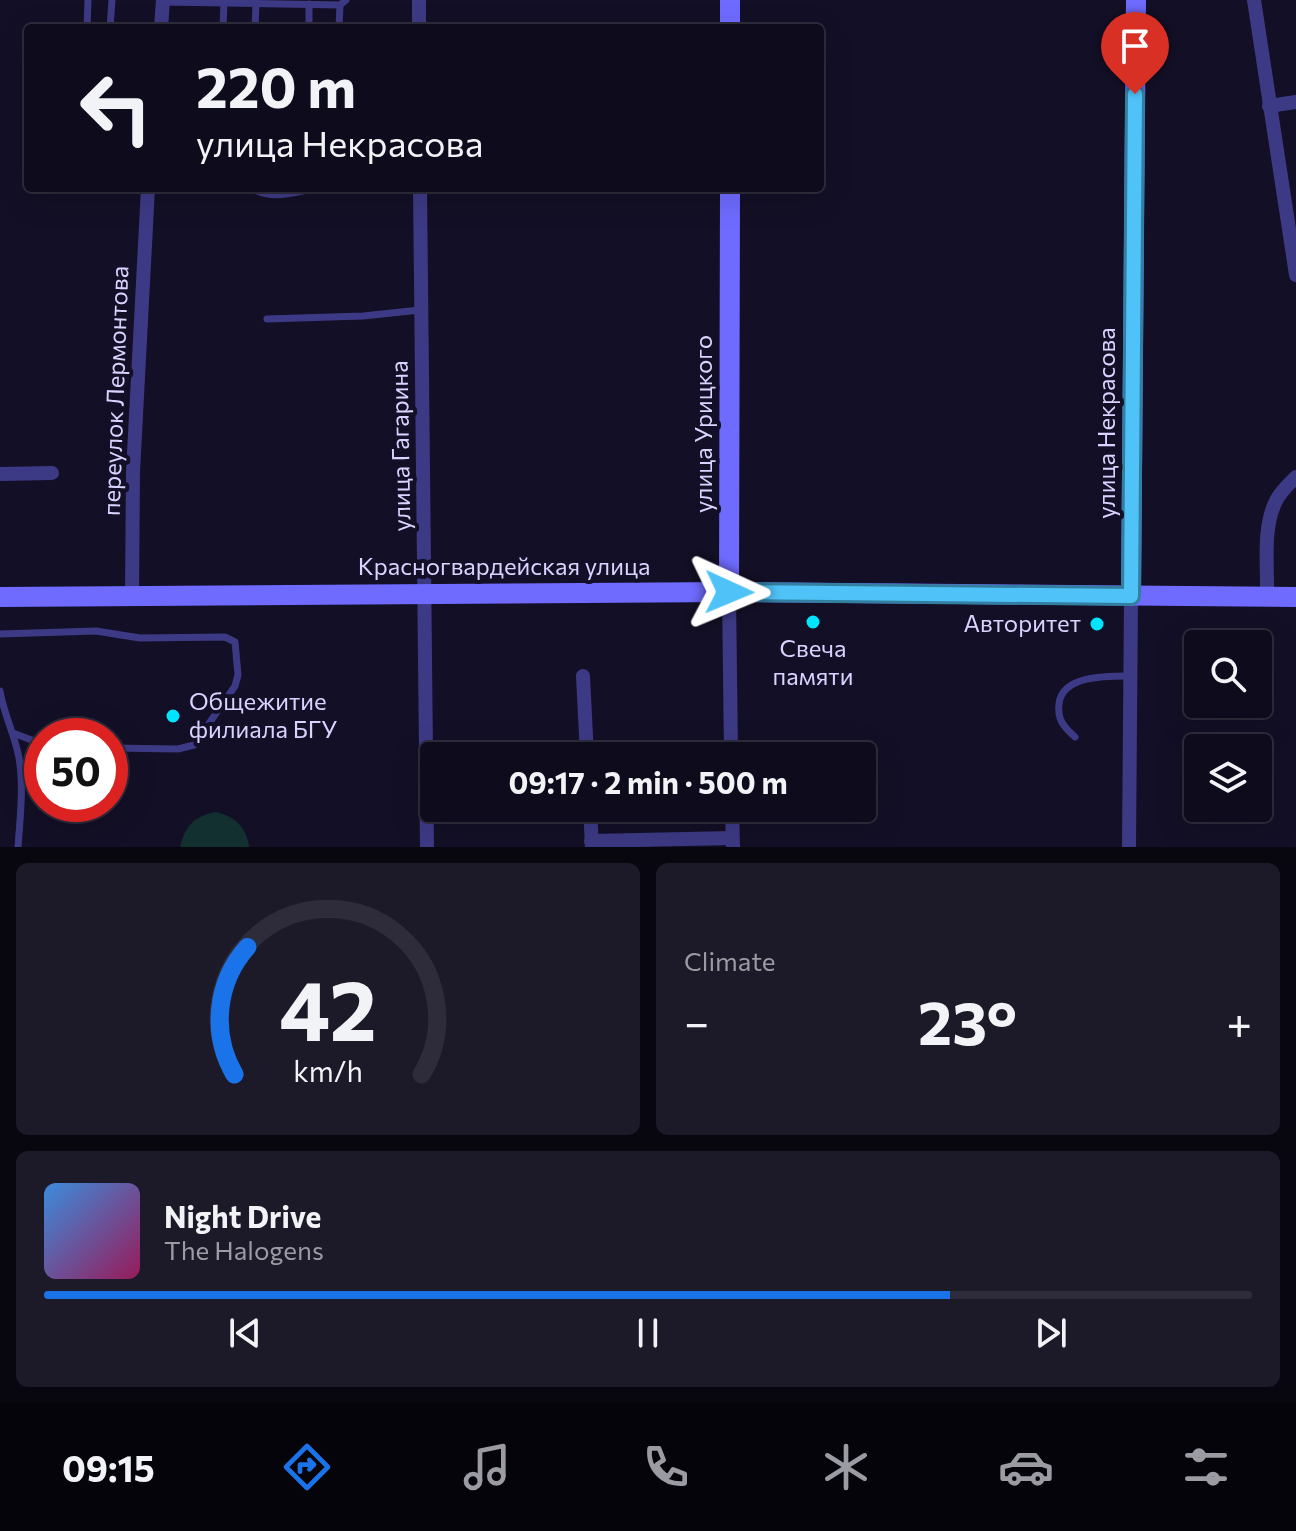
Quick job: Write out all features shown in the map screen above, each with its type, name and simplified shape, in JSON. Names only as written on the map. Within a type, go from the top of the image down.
[{"type":"main road","points":[[730,0],[730,24]]},
{"type":"main road","name":"улица Некрасова","points":[[1131,596],[1136,0]]},
{"type":"main road","name":"улица Урицкого","points":[[729,592],[730,192]]},
{"type":"main road","name":"Красногвардейская улица","points":[[0,597],[426,592],[1296,597]]},
{"type":"street","points":[[419,0],[419,24]]},
{"type":"street","points":[[1254,0],[1296,275]]},
{"type":"street","points":[[161,24],[163,1]]},
{"type":"street","points":[[1269,106],[1296,102]]},
{"type":"street","name":"переулок Лермонтова","points":[[132,596],[133,472],[148,192]]},
{"type":"street","name":"улица Гагарина","points":[[420,192],[427,847]]},
{"type":"street","points":[[0,474],[52,473]]},
{"type":"street","points":[[1267,597],[1269,529],[1273,509],[1280,494],[1296,477]]},
{"type":"street","name":"улица Урицкого","points":[[729,592],[731,742]]},
{"type":"street","name":"улица Некрасова","points":[[1129,847],[1131,596]]},
{"type":"street","points":[[583,676],[586,742]]},
{"type":"street","points":[[591,822],[592,844],[733,842],[732,822]]},
{"type":"lane","points":[[87,24],[88,0]]},
{"type":"lane","points":[[110,24],[112,0]]},
{"type":"lane","points":[[163,1],[343,3],[340,24]]},
{"type":"lane","points":[[223,24],[224,2]]},
{"type":"lane","points":[[255,24],[256,3]]},
{"type":"lane","points":[[309,4],[309,24]]},
{"type":"lane","points":[[263,192],[272,195],[288,192]]},
{"type":"lane","points":[[267,319],[363,316],[421,310]]},
{"type":"lane","points":[[0,634],[96,631],[140,638],[225,637],[235,642],[238,675],[235,686],[194,745],[178,749],[128,748]]},
{"type":"lane","points":[[1075,737],[1063,727],[1058,715],[1060,695],[1064,689],[1091,679],[1131,676]]},
{"type":"lane","points":[[0,691],[4,713],[13,733],[20,771],[18,847]]},
{"type":"lane","points":[[13,733],[24,737]]},
{"type":"green space","points":[[216,812],[239,824],[249,847],[180,847],[192,823]]},
{"type":"place","name":"Свеча памяти","points":[[813,622]]},
{"type":"place","name":"Авторитет","points":[[1097,624]]},
{"type":"place","name":"Общежитие филиала БГУ","points":[[173,716]]},
{"type":"route","points":[[729,592],[1131,596],[1135,94]]}]
